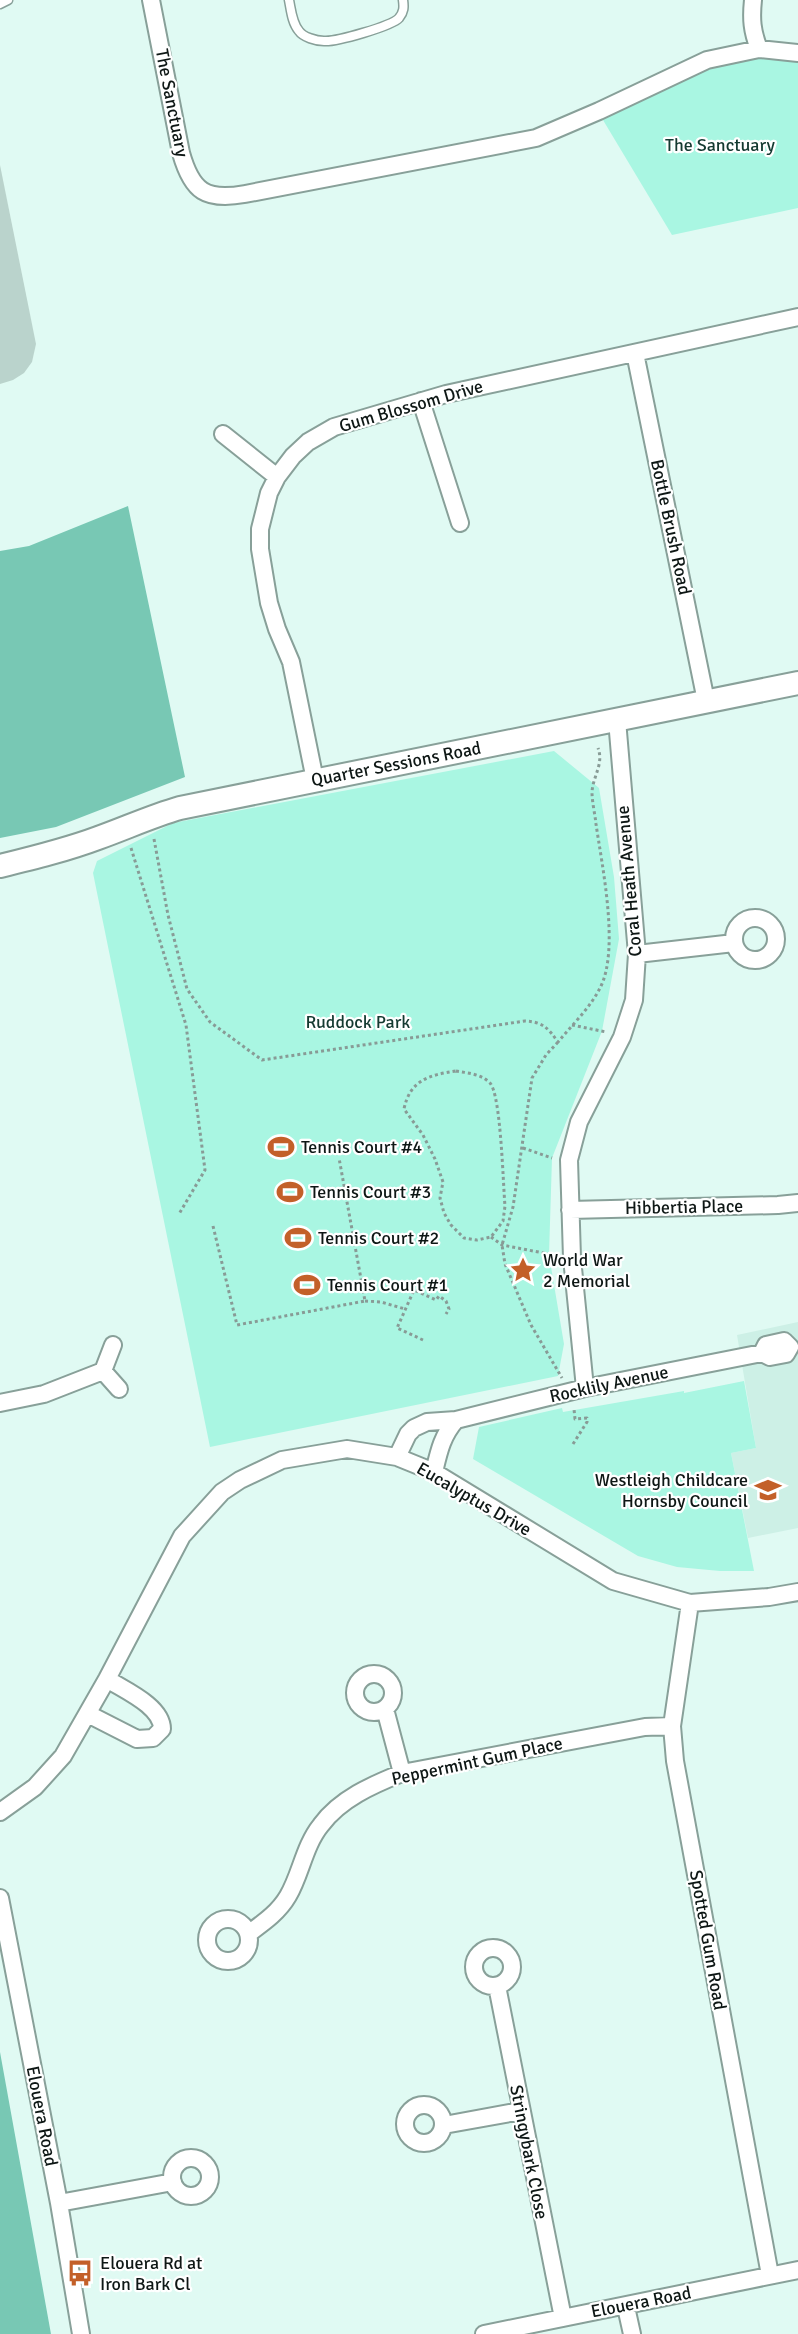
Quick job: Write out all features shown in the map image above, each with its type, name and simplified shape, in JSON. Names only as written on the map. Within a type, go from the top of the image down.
[{"type":"main road","name":"Quarter Sessions Road","points":[[0,866],[96,839],[180,808],[798,682]]},
{"type":"street","name":"The Sanctuary","points":[[151,0],[187,174],[199,188],[213,197],[256,192],[536,138],[706,60],[759,49],[798,53]]},
{"type":"street","points":[[753,0],[752,31],[759,49]]},
{"type":"street","name":"Gum Blossom Drive","points":[[315,780],[291,662],[269,603],[260,549],[263,510],[277,477],[292,456],[308,442],[327,431],[421,401],[798,316]]},
{"type":"street","name":"Bottle Brush Road","points":[[635,353],[706,701]]},
{"type":"street","points":[[421,401],[460,523]]},
{"type":"street","points":[[223,434],[277,477]]},
{"type":"street","name":"Coral Heath Avenue","points":[[577,1390],[569,1160],[579,1122],[622,1037],[634,1000],[637,954],[617,720]]},
{"type":"street","points":[[637,954],[734,943]]},
{"type":"street","name":"Hibbertia Place","points":[[570,1210],[798,1203]]},
{"type":"street","points":[[0,1403],[44,1394],[103,1371],[113,1346]]},
{"type":"street","name":"Rocklily Avenue","points":[[397,1457],[408,1434],[414,1428],[427,1422],[456,1420],[577,1390],[762,1353]]},
{"type":"street","points":[[103,1371],[119,1389]]},
{"type":"street","points":[[434,1472],[446,1431],[456,1420]]},
{"type":"street","name":"Eucalyptus Drive","points":[[0,1812],[27,1794],[51,1771],[88,1714],[177,1543],[222,1492],[240,1480],[282,1460],[347,1449],[397,1457],[434,1472],[613,1581],[690,1603],[769,1597],[798,1592]]},
{"type":"street","name":"Spotted Gum Road","points":[[690,1603],[672,1725],[675,1761],[771,2275]]},
{"type":"street","points":[[88,1714],[137,1739],[153,1738],[162,1729],[162,1722],[152,1708],[107,1679]]},
{"type":"street","points":[[385,1709],[402,1773]]},
{"type":"street","name":"Peppermint Gum Place","points":[[248,1934],[278,1910],[288,1897],[312,1838],[334,1811],[360,1792],[402,1773],[645,1727],[672,1725]]},
{"type":"street","name":"Elouera Road","points":[[0,1898],[59,2204],[81,2334]]},
{"type":"street","name":"Stringybark Close","points":[[497,1986],[563,2318]]},
{"type":"street","points":[[444,2125],[521,2111]]},
{"type":"street","points":[[59,2204],[173,2182]]},
{"type":"street","name":"Elouera Road","points":[[484,2334],[626,2307],[798,2270]]},
{"type":"street","points":[[626,2307],[632,2334]]},
{"type":"lane","points":[[0,4],[8,0]]},
{"type":"lane","points":[[289,0],[293,20],[300,33],[325,42],[389,25],[399,18],[404,9],[403,0]]},
{"type":"path","points":[[573,1444],[579,1438],[587,1418],[575,1419],[577,1390],[531,1324],[505,1264],[502,1245],[513,1207],[532,1078],[546,1056],[600,987],[607,970],[609,950],[606,898],[592,792],[601,756],[598,748]]},
{"type":"path","points":[[153,837],[168,915],[187,989],[210,1022],[262,1060],[525,1022],[537,1022],[546,1026],[558,1042]]},
{"type":"path","points":[[132,848],[145,899],[186,1025],[205,1170],[179,1214]]},
{"type":"path","points":[[572,1025],[622,1037]]},
{"type":"path","points":[[456,1071],[480,1076],[495,1089],[505,1206],[503,1221],[490,1237],[477,1240],[464,1238],[451,1225],[444,1213],[440,1198],[443,1182],[435,1160],[423,1135],[404,1109],[407,1096],[424,1078],[456,1071]]},
{"type":"path","points":[[523,1148],[552,1158],[569,1160]]},
{"type":"path","points":[[339,1158],[365,1301]]},
{"type":"path","points":[[505,1206],[513,1207]]},
{"type":"path","points":[[213,1226],[237,1325],[365,1301],[381,1302],[405,1309]]},
{"type":"path","points":[[490,1237],[502,1245],[572,1258]]},
{"type":"path","points":[[423,1341],[397,1328],[414,1290],[436,1300],[439,1296],[446,1301],[449,1309],[446,1314]]},
{"type":"shaded area","points":[[798,1322],[798,1528],[748,1538],[731,1453],[756,1448],[737,1335]]},
{"type":"green space","name":"The Sanctuary","points":[[742,56],[798,60],[798,208],[672,235],[600,115],[704,67]]},
{"type":"green space","points":[[128,506],[185,777],[56,827],[0,838],[0,551],[29,546]]},
{"type":"green space","name":"Ruddock Park","points":[[554,751],[599,788],[614,877],[619,939],[602,1031],[552,1158],[549,1255],[564,1344],[558,1376],[210,1447],[93,873],[97,861],[173,823]]},
{"type":"green space","points":[[744,1381],[756,1448],[731,1453],[754,1571],[677,1567],[638,1556],[473,1459],[479,1427],[562,1408],[563,1412]]},
{"type":"green space","points":[[0,2052],[51,2334],[0,2334]]},
{"type":"building","points":[[0,165],[36,344],[32,362],[24,373],[0,384]]},
{"type":"place","name":"Tennis Court #4","points":[[281,1147]]},
{"type":"place","name":"Tennis Court #3","points":[[290,1192]]},
{"type":"place","name":"Tennis Court #2","points":[[298,1238]]},
{"type":"place","name":"World War 2 Memorial","points":[[523,1270]]},
{"type":"place","name":"Tennis Court #1","points":[[307,1285]]},
{"type":"place","name":"Westleigh Childcare Hornsby Council","points":[[768,1490]]},
{"type":"place","name":"Elouera Rd at Iron Bark Cl","points":[[80,2273]]}]
